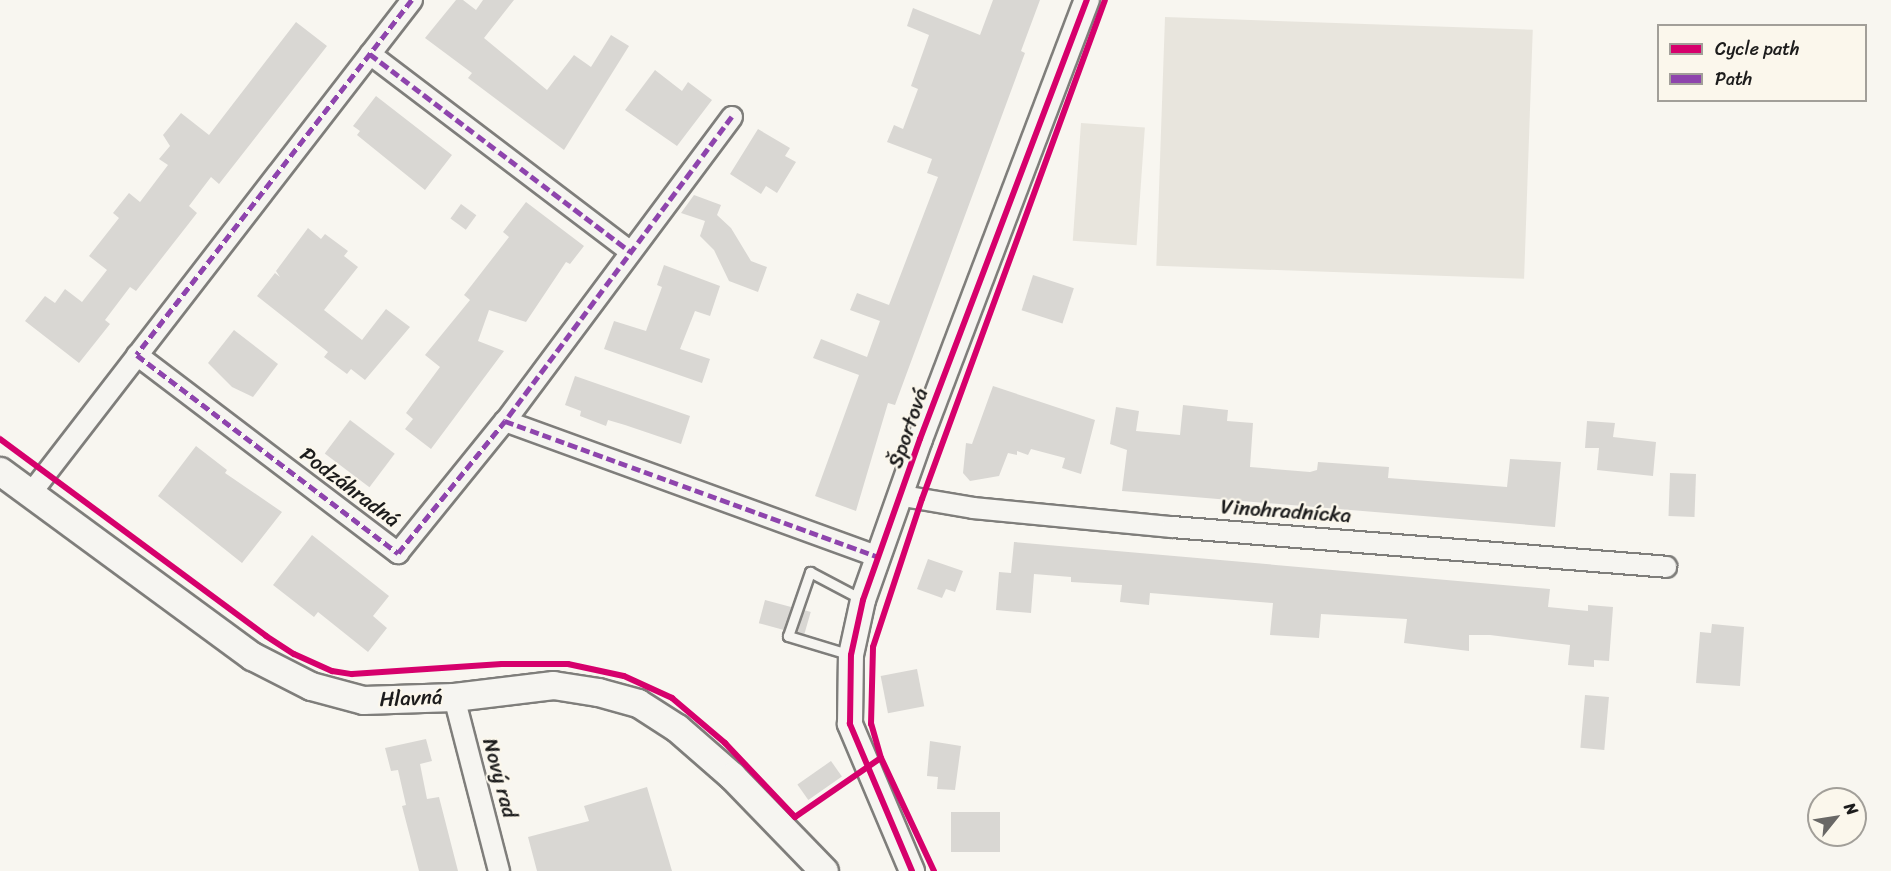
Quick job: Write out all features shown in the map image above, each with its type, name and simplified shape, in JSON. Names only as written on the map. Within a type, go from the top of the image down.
[{"type":"main road","name":"Hlavná","points":[[0,471],[200,620],[283,673],[311,686],[363,700],[454,697],[553,686],[598,692],[638,704],[677,728],[732,776],[824,871]]},
{"type":"street","points":[[31,493],[412,0]]},
{"type":"street","name":"Športová","points":[[912,871],[850,724],[850,655],[863,600],[903,496],[924,428],[1087,0]]},
{"type":"street","points":[[370,54],[630,251]]},
{"type":"street","name":"Podzáhradná","points":[[136,355],[398,553],[505,421],[732,117]]},
{"type":"street","points":[[505,421],[878,557]]},
{"type":"street","name":"Vinohradnícka","points":[[903,496],[973,508],[1172,527],[1523,552],[1666,567]]},
{"type":"street","name":"Nový rad","points":[[454,697],[500,871]]},
{"type":"lane","points":[[850,655],[788,636],[810,572],[863,600]]},
{"type":"shaded area","points":[[1165,17],[1533,30],[1524,279],[1156,266]]},
{"type":"shaded area","points":[[1081,123],[1145,127],[1137,245],[1073,241]]},
{"type":"building","points":[[456,0],[463,0],[476,10],[483,0],[514,0],[484,38],[547,90],[574,55],[591,67],[611,35],[629,46],[564,150],[468,78],[472,73],[425,38]]},
{"type":"building","points":[[993,0],[1040,0],[1021,51],[1025,53],[895,405],[888,403],[856,511],[815,496],[859,375],[813,358],[821,339],[867,357],[880,321],[850,310],[857,293],[889,305],[938,177],[927,173],[932,159],[887,142],[894,125],[903,129],[918,89],[911,86],[929,35],[907,26],[913,8],[980,35]]},
{"type":"building","points":[[296,22],[327,46],[219,184],[211,177],[189,206],[197,213],[136,291],[130,287],[105,320],[110,324],[79,363],[25,321],[45,296],[55,303],[65,289],[82,302],[107,270],[89,256],[119,218],[113,213],[129,193],[140,202],[168,165],[159,159],[170,146],[163,135],[181,113],[209,135]]},
{"type":"building","points":[[655,70],[682,91],[688,82],[712,100],[677,146],[625,110]]},
{"type":"building","points":[[376,96],[452,155],[425,190],[357,135],[360,131],[353,126]]},
{"type":"building","points":[[758,129],[790,148],[785,156],[796,162],[777,193],[766,186],[761,194],[730,174]]},
{"type":"building","points":[[694,195],[721,205],[717,215],[731,228],[751,261],[767,267],[758,292],[729,281],[714,250],[700,236],[705,221],[681,213]]},
{"type":"building","points":[[526,202],[584,246],[570,264],[566,262],[526,322],[489,310],[478,341],[504,351],[431,449],[405,429],[413,419],[406,413],[440,367],[425,355],[470,300],[464,295],[509,237],[503,232]]},
{"type":"building","points":[[461,204],[476,215],[466,230],[450,219]]},
{"type":"building","points":[[308,228],[321,239],[325,234],[348,251],[344,256],[358,267],[324,310],[362,340],[386,309],[410,327],[365,380],[351,369],[347,374],[324,357],[328,352],[257,296],[275,273],[280,277],[276,271]]},
{"type":"building","points":[[664,265],[720,286],[710,316],[695,311],[680,349],[710,359],[702,383],[604,349],[614,321],[646,331],[662,287],[657,285]]},
{"type":"building","points":[[1033,275],[1074,288],[1062,323],[1022,310]]},
{"type":"building","points":[[234,330],[278,364],[253,397],[232,387],[208,363]]},
{"type":"building","points":[[575,376],[690,416],[681,444],[608,420],[606,426],[580,416],[581,411],[565,405]]},
{"type":"building","points":[[993,386],[1095,420],[1081,474],[1062,468],[1065,458],[1031,449],[1028,455],[1017,451],[1017,455],[1008,453],[999,476],[970,481],[963,473],[966,443],[972,444]]},
{"type":"building","points":[[1183,405],[1228,410],[1227,421],[1253,423],[1250,467],[1310,472],[1317,470],[1318,462],[1389,467],[1388,478],[1507,487],[1510,459],[1561,462],[1555,527],[1122,491],[1127,450],[1110,444],[1116,407],[1139,411],[1136,431],[1180,435]]},
{"type":"building","points":[[350,420],[395,454],[369,487],[325,454]]},
{"type":"building","points":[[1587,421],[1615,423],[1613,437],[1656,442],[1653,476],[1597,470],[1599,448],[1585,448]]},
{"type":"building","points":[[196,446],[227,470],[225,473],[282,512],[242,563],[158,496]]},
{"type":"building","points":[[1670,473],[1696,474],[1694,517],[1668,516]]},
{"type":"building","points":[[312,535],[389,596],[373,616],[387,628],[368,652],[318,612],[314,617],[273,585]]},
{"type":"building","points":[[1014,542],[1550,589],[1548,607],[1588,611],[1588,605],[1613,607],[1609,661],[1594,660],[1594,667],[1568,665],[1570,645],[1490,635],[1469,635],[1469,651],[1404,643],[1407,619],[1321,614],[1319,638],[1270,635],[1273,603],[1150,593],[1149,605],[1120,602],[1122,585],[1071,582],[1071,577],[1034,574],[1031,613],[996,610],[999,572],[1011,573]]},
{"type":"building","points":[[928,559],[963,571],[955,592],[946,589],[942,598],[917,589]]},
{"type":"building","points":[[765,600],[791,607],[785,630],[759,623]]},
{"type":"building","points":[[804,610],[811,612],[804,634],[798,632]]},
{"type":"building","points":[[1712,624],[1744,627],[1740,686],[1696,683],[1700,632],[1711,633]]},
{"type":"building","points":[[917,669],[924,706],[888,713],[881,676]]},
{"type":"building","points":[[1585,695],[1609,697],[1604,750],[1580,748]]},
{"type":"building","points":[[426,739],[432,761],[420,764],[427,799],[439,797],[458,871],[419,871],[402,806],[406,805],[398,770],[391,771],[385,748]]},
{"type":"building","points":[[930,741],[961,746],[955,790],[937,789],[938,777],[927,776]]},
{"type":"building","points":[[831,761],[842,777],[808,800],[797,785]]},
{"type":"building","points":[[647,787],[672,871],[537,871],[528,837],[589,821],[584,806]]},
{"type":"building","points":[[951,812],[1000,812],[1000,852],[951,852]]},
{"type":"marked path","points":[[412,0],[137,355],[398,553],[505,421]]},
{"type":"marked path","points":[[370,54],[630,251]]},
{"type":"marked path","points":[[732,117],[505,421],[878,557]]},
{"type":"cycle path","points":[[912,871],[850,724],[851,655],[863,600],[920,439],[1087,0]]},
{"type":"cycle path","points":[[934,871],[881,758],[871,724],[873,647],[922,499],[1105,0]]},
{"type":"cycle path","points":[[0,439],[266,636],[294,654],[332,671],[352,674],[502,664],[568,664],[624,676],[672,698],[725,743],[795,817],[881,758]]}]
